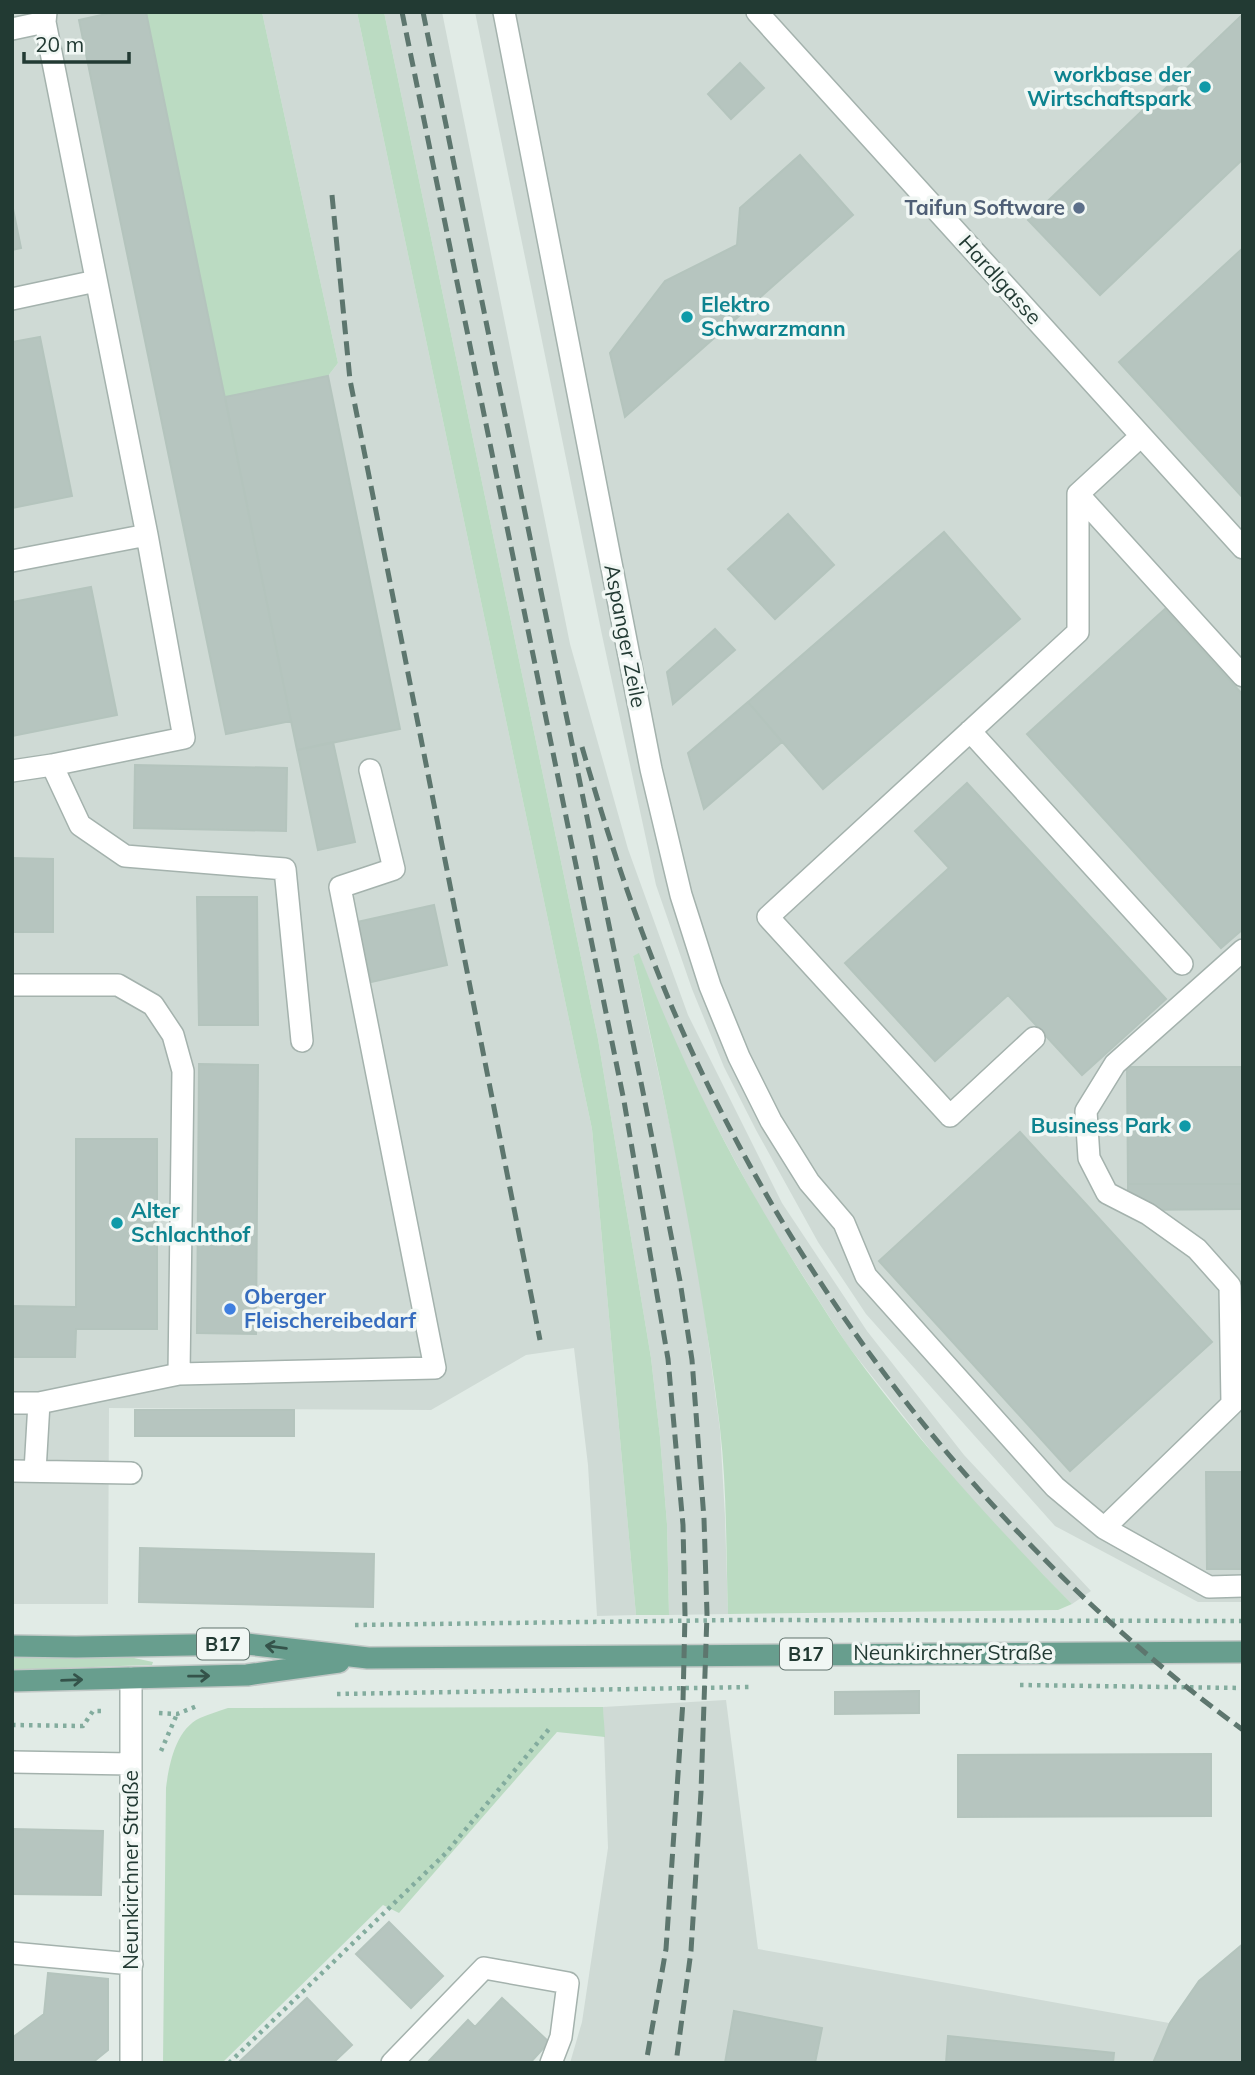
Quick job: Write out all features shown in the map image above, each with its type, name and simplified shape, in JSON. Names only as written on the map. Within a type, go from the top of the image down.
[{"type":"main road","name":"Neunkirchner Straße","points":[[12,1646],[247,1644],[368,1658],[1243,1651]]},
{"type":"main road","name":"Neunkirchner Straße","points":[[12,1681],[247,1675],[368,1658]]},
{"type":"street","name":"Aspanger Zeile","points":[[504,12],[651,769],[681,895],[710,986],[739,1057],[771,1121],[809,1182],[844,1223],[866,1276],[1055,1487],[1104,1528],[1209,1587],[1243,1586]]},
{"type":"street","name":"Hardlgasse","points":[[757,12],[1243,548]]},
{"type":"street","points":[[12,29],[46,17],[184,738],[12,771]]},
{"type":"street","points":[[12,299],[96,281]]},
{"type":"street","points":[[1034,1038],[950,1116],[768,917],[1078,632],[1078,494],[1142,436]]},
{"type":"street","points":[[1078,494],[1243,676]]},
{"type":"street","points":[[12,561],[147,535]]},
{"type":"street","points":[[970,731],[1182,964]]},
{"type":"street","points":[[52,765],[80,825],[125,856],[285,869],[302,1041]]},
{"type":"street","points":[[12,1403],[38,1403],[179,1374],[435,1368],[340,887],[394,869],[370,771]]},
{"type":"street","points":[[1104,1528],[1232,1404],[1230,1286],[1197,1249],[1148,1214],[1107,1193],[1089,1158],[1086,1111],[1115,1064],[1243,950]]},
{"type":"street","points":[[12,985],[118,985],[153,1005],[173,1035],[183,1071],[179,1374]]},
{"type":"street","points":[[35,1471],[38,1403]]},
{"type":"street","points":[[12,1471],[131,1472]]},
{"type":"street","name":"Neunkirchner Straße","points":[[131,1678],[131,2063]]},
{"type":"street","points":[[12,1762],[131,1764]]},
{"type":"street","points":[[12,1952],[131,1964]]},
{"type":"street","points":[[392,2063],[484,1968],[568,1983],[561,2037],[551,2063]]},
{"type":"path","points":[[349,1625],[738,1620],[1243,1621]]},
{"type":"path","points":[[1016,1685],[1243,1688]]},
{"type":"path","points":[[324,1694],[762,1687]]},
{"type":"path","points":[[12,1725],[83,1726],[93,1711],[177,1714],[201,1704]]},
{"type":"path","points":[[229,2063],[446,1853],[549,1729]]},
{"type":"shaded area","points":[[12,12],[146,12],[298,749],[400,728],[328,376],[338,363],[262,12],[357,12],[592,1129],[636,1615],[597,1616],[588,1465],[574,1348],[526,1355],[431,1410],[109,1408],[108,1604],[12,1604]]},
{"type":"shaded area","points":[[384,12],[442,12],[570,644],[628,849],[688,1015],[782,1203],[867,1331],[964,1455],[1091,1591],[1072,1604],[1003,1534],[947,1471],[848,1346],[764,1215],[696,1088],[666,1024],[639,954],[633,956],[700,1279],[720,1430],[725,1517],[728,1614],[669,1615],[667,1524],[651,1358],[598,1039]]},
{"type":"shaded area","points":[[475,12],[1243,12],[1243,1602],[1198,1602],[1055,1526],[866,1314],[818,1242],[724,1067],[692,989],[656,885],[602,635]]},
{"type":"shaded area","points":[[726,1700],[758,1949],[1169,2023],[1199,1981],[1243,1944],[1243,2063],[570,2063],[582,2022],[608,1848],[603,1707]]},
{"type":"green space","points":[[146,12],[262,12],[338,363],[328,376],[225,397]]},
{"type":"green space","points":[[357,12],[384,12],[598,1039],[651,1358],[667,1524],[669,1615],[636,1615],[592,1129]]},
{"type":"green space","points":[[639,953],[656,997],[715,1123],[759,1204],[844,1339],[901,1415],[956,1480],[1072,1604],[1058,1610],[728,1614],[724,1474],[712,1368],[683,1190],[633,956]]},
{"type":"green space","points":[[12,1658],[134,1658],[153,1662],[152,1665],[12,1670]]},
{"type":"green space","points":[[603,1707],[605,1737],[557,1732],[399,1913],[383,1905],[222,2063],[163,2063],[166,1788],[175,1748],[192,1723],[228,1708]]},
{"type":"building","points":[[115,12],[146,12],[291,721],[226,734],[79,20]]},
{"type":"building","name":"workbase der Wirtschaftspark","points":[[1243,14],[1243,159],[1100,295],[1028,220]]},
{"type":"building","points":[[740,63],[764,88],[731,119],[708,94]]},
{"type":"building","name":"Elektro Schwarzmann","points":[[800,155],[853,215],[625,417],[610,353],[665,281],[737,245],[740,208]]},
{"type":"building","points":[[12,204],[21,248],[12,250]]},
{"type":"building","points":[[1243,248],[1243,498],[1119,362]]},
{"type":"building","points":[[40,337],[72,496],[12,508],[12,342]]},
{"type":"building","points":[[328,376],[400,729],[297,750],[225,397]]},
{"type":"building","points":[[788,514],[834,565],[775,619],[728,569]]},
{"type":"building","points":[[944,532],[1020,619],[823,789],[748,702]]},
{"type":"building","points":[[91,587],[117,715],[12,736],[12,602]]},
{"type":"building","points":[[1165,609],[1243,695],[1243,929],[1221,948],[1027,734]]},
{"type":"building","points":[[715,629],[735,650],[673,704],[667,672]]},
{"type":"building","points":[[748,702],[782,742],[704,809],[688,753]]},
{"type":"building","points":[[333,742],[355,842],[318,850],[297,750]]},
{"type":"building","points":[[135,765],[287,768],[286,831],[134,828]]},
{"type":"building","points":[[967,783],[1166,999],[1082,1075],[1008,995],[935,1061],[845,963],[949,868],[915,831]]},
{"type":"building","points":[[12,858],[53,859],[53,932],[12,932]]},
{"type":"building","points":[[197,897],[257,897],[258,1025],[199,1025]]},
{"type":"building","points":[[434,905],[447,965],[371,982],[357,922]]},
{"type":"building","points":[[199,1064],[258,1065],[256,1334],[197,1333]]},
{"type":"building","name":"Business Park","points":[[1127,1067],[1243,1067],[1243,1184],[1128,1184]]},
{"type":"building","points":[[1020,1132],[1212,1342],[1070,1471],[879,1261]]},
{"type":"building","name":"Alter Schlachthof","points":[[76,1139],[157,1139],[157,1329],[76,1329],[75,1357],[12,1357],[12,1306],[76,1307]]},
{"type":"building","points":[[1128,1184],[1243,1184],[1243,1209],[1128,1210]]},
{"type":"building","points":[[135,1410],[294,1410],[294,1436],[135,1436]]},
{"type":"building","points":[[1206,1472],[1243,1472],[1243,1569],[1207,1569]]},
{"type":"building","points":[[140,1548],[374,1554],[373,1607],[139,1602]]},
{"type":"building","points":[[919,1691],[919,1713],[835,1714],[835,1692]]},
{"type":"building","points":[[1211,1754],[1211,1816],[958,1817],[958,1755]]},
{"type":"building","points":[[12,1829],[103,1831],[101,1895],[12,1894]]},
{"type":"building","points":[[389,1922],[443,1976],[411,2008],[356,1954]]},
{"type":"building","points":[[1243,1944],[1243,2063],[1153,2063],[1170,2023],[1199,1981]]},
{"type":"building","points":[[48,1973],[108,1979],[108,2050],[92,2063],[12,2063],[12,2038],[44,2014]]},
{"type":"building","points":[[307,1998],[352,2045],[333,2063],[238,2063]]},
{"type":"building","points":[[502,1998],[549,2042],[530,2063],[427,2063],[468,2020],[475,2027]]},
{"type":"building","points":[[734,2011],[822,2028],[815,2063],[725,2063]]},
{"type":"building","points":[[948,2036],[1114,2053],[1113,2063],[946,2063]]},
{"type":"railway","points":[[402,12],[624,1101],[668,1359],[683,1525],[683,1701],[666,1949],[646,2063]]},
{"type":"railway","points":[[423,12],[644,1097],[680,1281],[692,1360],[704,1519],[707,1614],[701,1792],[691,1951],[676,2063]]},
{"type":"railway","points":[[332,195],[350,380],[540,1340]]},
{"type":"railway","points":[[582,747],[626,886],[678,1021],[728,1124],[784,1224],[846,1320],[914,1413],[989,1500],[1068,1583],[1153,1660],[1243,1730]]},
{"type":"place","name":"workbase der Wirtschaftspark","points":[[1205,87]]},
{"type":"place","name":"Taifun Software","points":[[1079,208]]},
{"type":"place","name":"Elektro Schwarzmann","points":[[687,317]]},
{"type":"place","name":"Business Park","points":[[1185,1126]]},
{"type":"place","name":"Alter Schlachthof","points":[[117,1223]]},
{"type":"place","name":"Oberger Fleischereibedarf","points":[[230,1309]]}]
